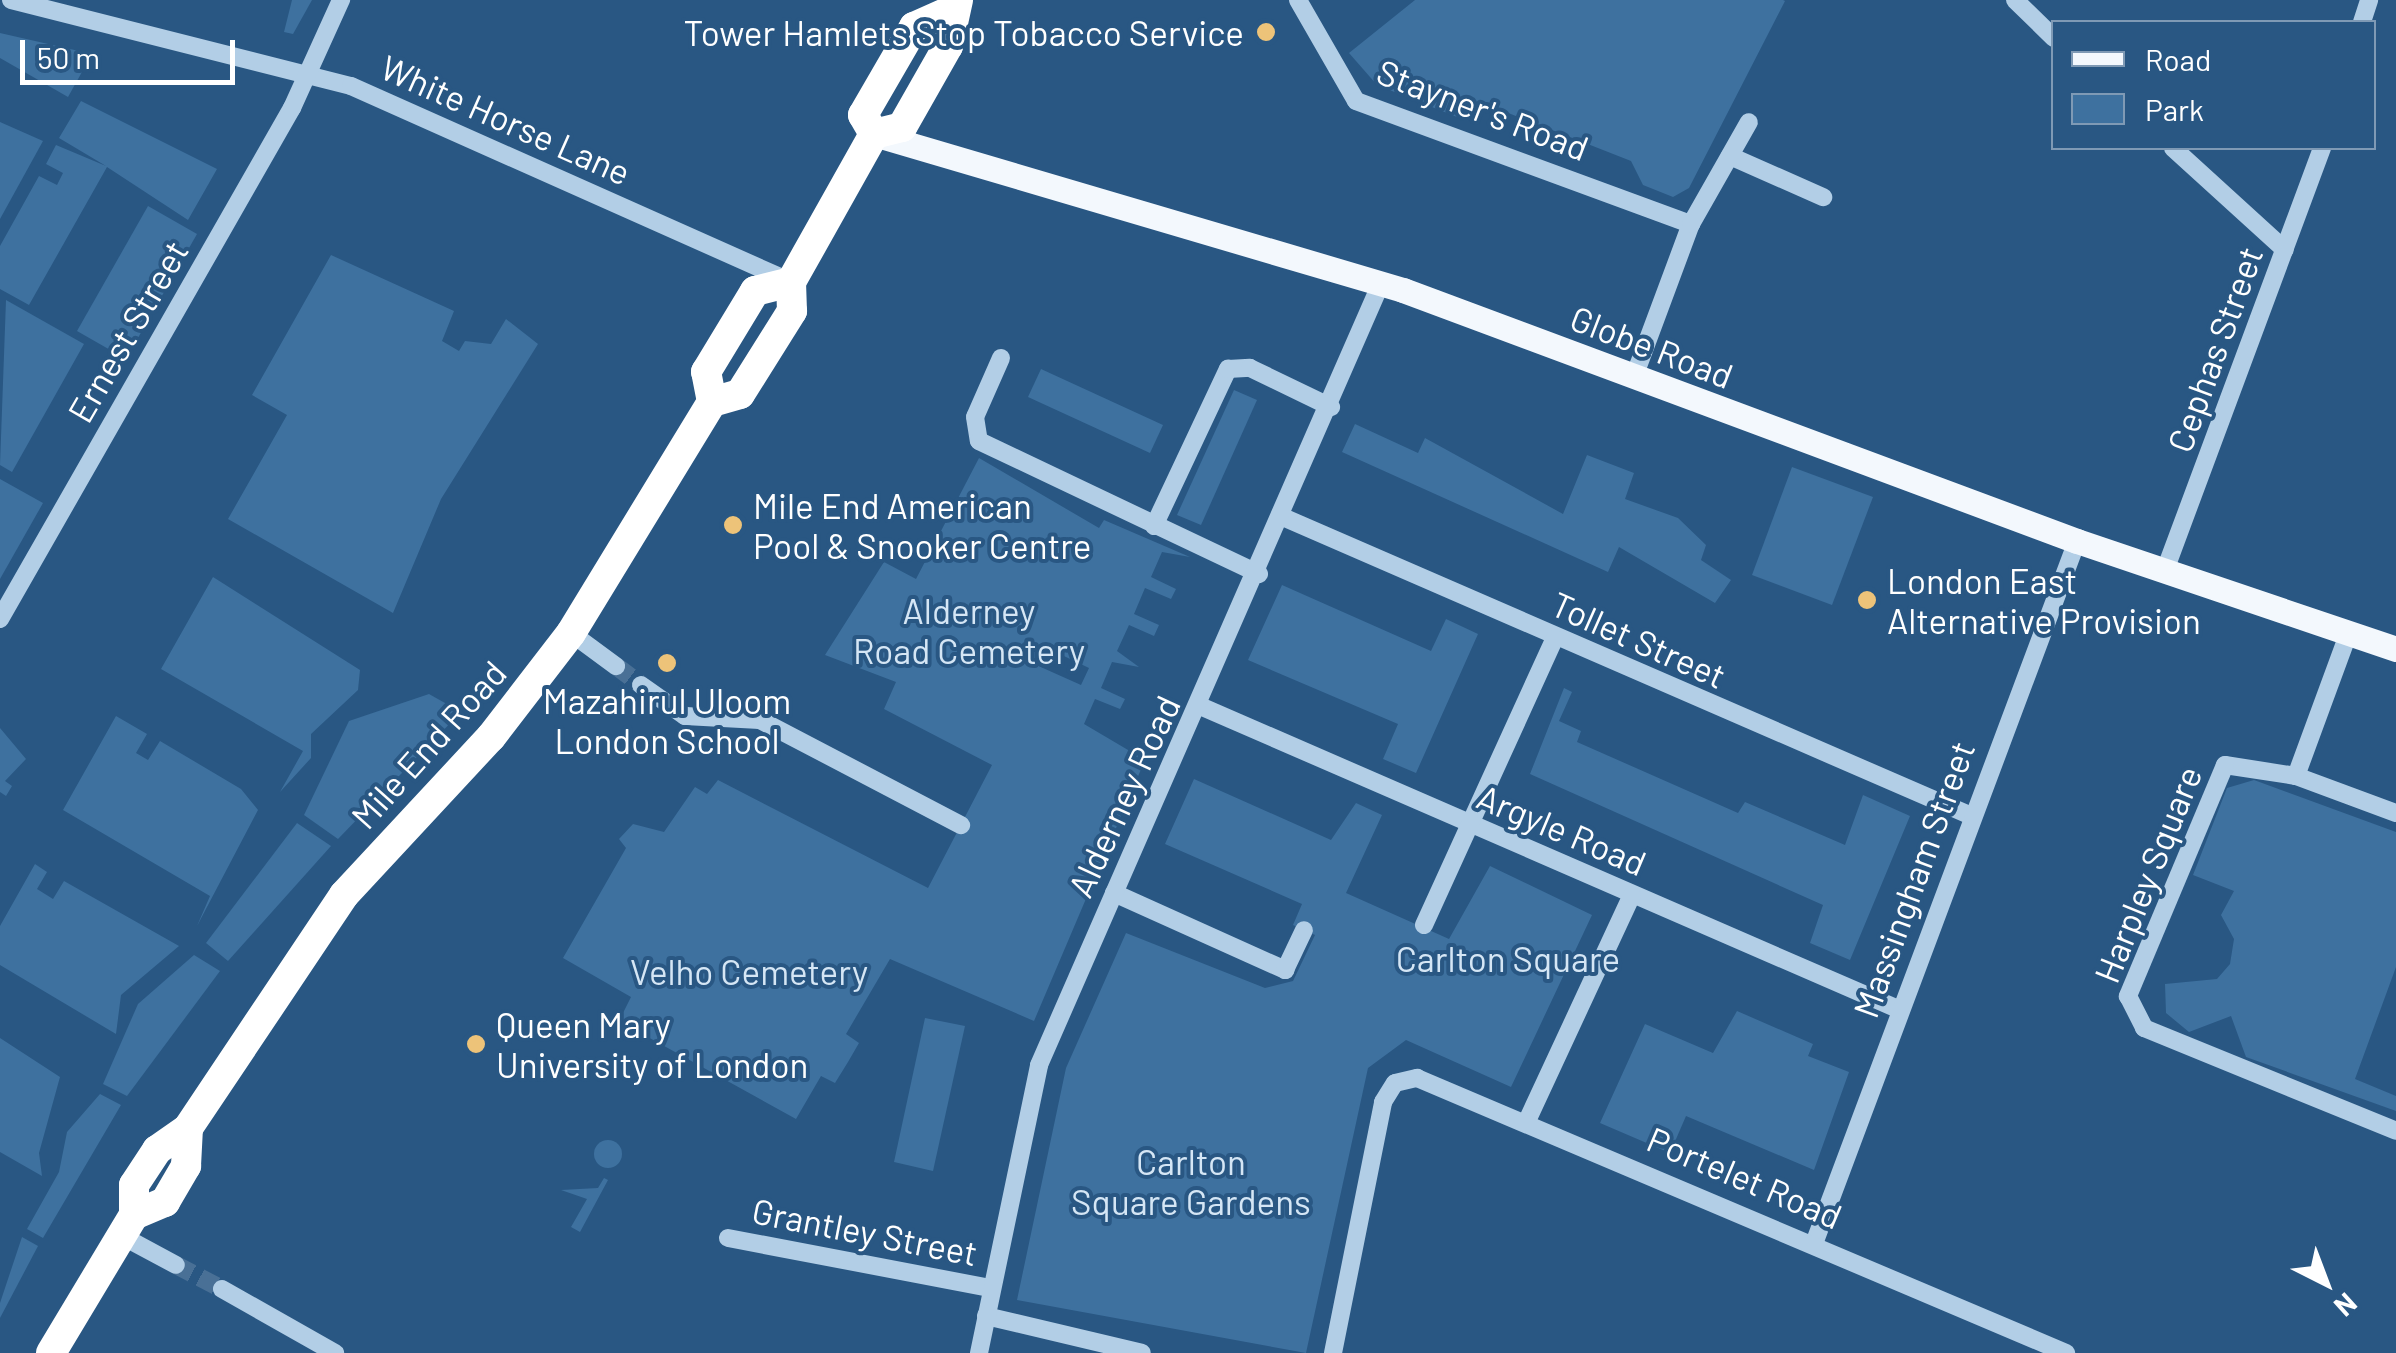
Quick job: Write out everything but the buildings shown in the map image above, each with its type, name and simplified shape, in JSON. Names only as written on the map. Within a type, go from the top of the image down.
[{"type":"highway","name":"Mile End Road","points":[[51,1353],[128,1226],[134,1185],[156,1150],[188,1128],[304,945],[571,633],[712,402],[740,394],[792,310],[791,282],[874,134],[863,115],[914,26],[955,5]]},
{"type":"highway","name":"Mile End Road","points":[[712,402],[706,372],[756,291],[791,282]]},
{"type":"main road","name":"Globe Road","points":[[874,134],[1380,282],[2077,542],[2396,649]]},
{"type":"street","name":"White Horse Lane","points":[[10,0],[305,74],[791,282]]},
{"type":"street","name":"Ernest Street","points":[[0,620],[305,74],[340,0]]},
{"type":"street","name":"Stayner's Road","points":[[1298,0],[1356,101],[1691,224]]},
{"type":"street","points":[[2015,0],[2051,35]]},
{"type":"street","points":[[1634,377],[1691,224],[1749,122]]},
{"type":"street","points":[[2175,150],[2286,250]]},
{"type":"street","name":"Cephas Street","points":[[2164,573],[2321,150]]},
{"type":"street","points":[[1730,156],[1823,197]]},
{"type":"street","name":"Alderney Road","points":[[979,1353],[989,1288],[1032,1090],[1114,892],[1285,518],[1380,282]]},
{"type":"street","points":[[1002,358],[975,417],[979,441],[1259,574]]},
{"type":"street","points":[[1154,526],[1228,369],[1250,368],[1331,407]]},
{"type":"street","name":"Tollet Street","points":[[1285,518],[1969,815]]},
{"type":"street","name":"Massingham Street","points":[[1816,1242],[1969,815],[2077,542]]},
{"type":"street","points":[[571,633],[616,666]]},
{"type":"street","points":[[2296,776],[2348,635]]},
{"type":"street","points":[[1424,925],[1556,638]]},
{"type":"street","points":[[641,685],[686,716],[760,720],[962,825]]},
{"type":"street","name":"Argyle Road","points":[[1200,706],[1900,1010]]},
{"type":"street","name":"Harpley Square","points":[[2396,814],[2296,776],[2234,763],[2218,772],[2128,1009],[2155,1034],[2396,1130]]},
{"type":"street","points":[[1114,892],[1286,970],[1304,930]]},
{"type":"street","points":[[1527,1121],[1632,895]]},
{"type":"street","name":"Portelet Road","points":[[1333,1353],[1382,1102],[1395,1084],[1428,1080],[1816,1242],[2066,1353]]},
{"type":"street","points":[[128,1226],[176,1265]]},
{"type":"street","name":"Grantley Street","points":[[728,1238],[989,1288]]},
{"type":"street","points":[[222,1288],[336,1353]]},
{"type":"street","name":"Grantley Street","points":[[986,1316],[1142,1353]]},
{"type":"green space","points":[[292,0],[312,0],[293,34],[284,32]]},
{"type":"green space","points":[[1415,0],[1785,1],[1689,188],[1673,197],[1643,185],[1631,161],[1488,105],[1467,121],[1377,85],[1349,53]]},
{"type":"green space","points":[[0,33],[92,54],[68,97],[0,58]]},
{"type":"green space","points":[[81,101],[217,169],[188,220],[107,167],[29,305],[0,289],[0,246],[39,176],[57,185],[63,173],[46,164],[56,145],[106,166],[59,138]]},
{"type":"green space","points":[[0,122],[43,141],[0,219]]},
{"type":"green space","points":[[148,206],[197,234],[126,359],[77,331]]},
{"type":"green space","points":[[331,255],[454,311],[442,341],[459,351],[465,341],[491,344],[506,319],[538,344],[441,499],[393,613],[228,519],[287,415],[252,395]]},
{"type":"green space","points":[[6,300],[84,344],[12,472],[0,465]]},
{"type":"green space","points":[[1041,369],[1163,425],[1150,453],[1028,397]]},
{"type":"green space","points":[[1234,390],[1257,400],[1201,525],[1177,515]]},
{"type":"green space","points":[[1355,424],[1418,453],[1425,438],[1563,514],[1587,455],[1634,473],[1625,499],[1678,518],[1706,545],[1701,560],[1731,580],[1715,603],[1619,547],[1608,572],[1342,452]]},
{"type":"green space","points":[[979,458],[1099,528],[1104,520],[1190,557],[1162,552],[1151,577],[1176,589],[1171,599],[1145,588],[1134,614],[1159,625],[1154,636],[1129,625],[1117,651],[1139,667],[1112,662],[1101,688],[1125,699],[1120,709],[1095,699],[1084,724],[1145,760],[1034,1021],[890,959],[846,1034],[859,1043],[848,1062],[835,1083],[821,1076],[796,1119],[619,1021],[631,997],[563,958],[626,848],[619,839],[633,824],[664,832],[695,787],[707,794],[718,780],[928,888],[992,765],[884,709],[896,682],[825,655],[884,562],[916,579]],"holes":[[[1043,646],[1089,668],[1081,685],[1034,664]]]},
{"type":"green space","points":[[1792,467],[1873,497],[1832,605],[1752,575]]},
{"type":"green space","points":[[0,479],[43,503],[0,579]]},
{"type":"green space","points":[[213,577],[360,670],[358,690],[311,734],[311,758],[280,792],[303,751],[161,669]]},
{"type":"green space","points":[[1282,585],[1431,651],[1446,619],[1478,634],[1416,773],[1383,759],[1398,724],[1248,660]]},
{"type":"green space","points":[[1564,688],[1572,692],[1559,721],[1581,731],[1577,742],[1738,813],[1745,802],[1845,845],[1863,795],[1910,816],[1850,960],[1810,943],[1823,905],[1530,774]]},
{"type":"green space","points":[[429,694],[461,712],[338,839],[304,815],[349,721]]},
{"type":"green space","points":[[116,716],[147,734],[136,753],[148,760],[160,741],[241,789],[258,810],[197,926],[210,896],[63,810]]},
{"type":"green space","points":[[0,728],[26,759],[5,781],[12,786],[6,796],[0,792]]},
{"type":"green space","name":"Carlton Square Gardens","points":[[1194,779],[1331,840],[1356,803],[1382,815],[1346,893],[1449,939],[1490,866],[1592,915],[1511,1087],[1406,1040],[1368,1068],[1306,1353],[1017,1300],[1066,1068],[1126,933],[1265,988],[1293,981],[1315,935],[1293,925],[1302,904],[1165,844]]},
{"type":"green space","points":[[2254,780],[2396,832],[2396,967],[2355,1079],[2396,1096],[2396,1111],[2246,1057],[2231,1016],[2189,1032],[2166,1013],[2165,984],[2217,979],[2230,964],[2234,939],[2221,915],[2234,891],[2193,875],[2227,788]]},
{"type":"green space","points":[[297,823],[331,846],[228,961],[206,943]]},
{"type":"green space","points":[[35,864],[47,872],[37,889],[53,899],[64,881],[179,946],[121,995],[116,1034],[0,965],[0,926]]},
{"type":"green space","points":[[194,955],[220,971],[127,1096],[103,1084],[138,1004]]},
{"type":"green space","points":[[1737,1011],[1813,1044],[1808,1056],[1849,1072],[1814,1170],[1686,1116],[1670,1153],[1600,1123],[1645,1024],[1713,1053]]},
{"type":"green space","points":[[925,1018],[965,1026],[933,1171],[894,1162]]},
{"type":"green space","points":[[0,1038],[60,1077],[39,1153],[42,1176],[0,1152]]},
{"type":"green space","points":[[100,1094],[121,1105],[43,1238],[27,1229],[59,1172],[67,1132]]},
{"type":"green space","points":[[608,1140],[618,1144],[622,1154],[618,1164],[608,1168],[598,1164],[594,1154],[598,1144]]},
{"type":"green space","points":[[604,1178],[608,1180],[580,1232],[571,1227],[587,1199],[561,1190],[598,1188]]},
{"type":"green space","points":[[22,1237],[38,1246],[0,1318],[0,1303]]},
{"type":"tunnel","points":[[616,666],[641,685]]},
{"type":"tunnel","points":[[176,1265],[222,1289]]},
{"type":"place","name":"Tower Hamlets Stop Tobacco Service","points":[[1266,32]]},
{"type":"place","name":"Mile End American Pool & Snooker Centre","points":[[733,525]]},
{"type":"place","name":"London East Alternative Provision","points":[[1867,600]]},
{"type":"place","name":"Mazahirul Uloom London School","points":[[667,663]]},
{"type":"place","name":"Queen Mary University of London","points":[[476,1044]]},
{"type":"park label","name":"Alderney Road Cemetery","points":[[969,630]]},
{"type":"park label","name":"Carlton Square","points":[[1508,958]]},
{"type":"park label","name":"Velho Cemetery","points":[[749,971]]}]
